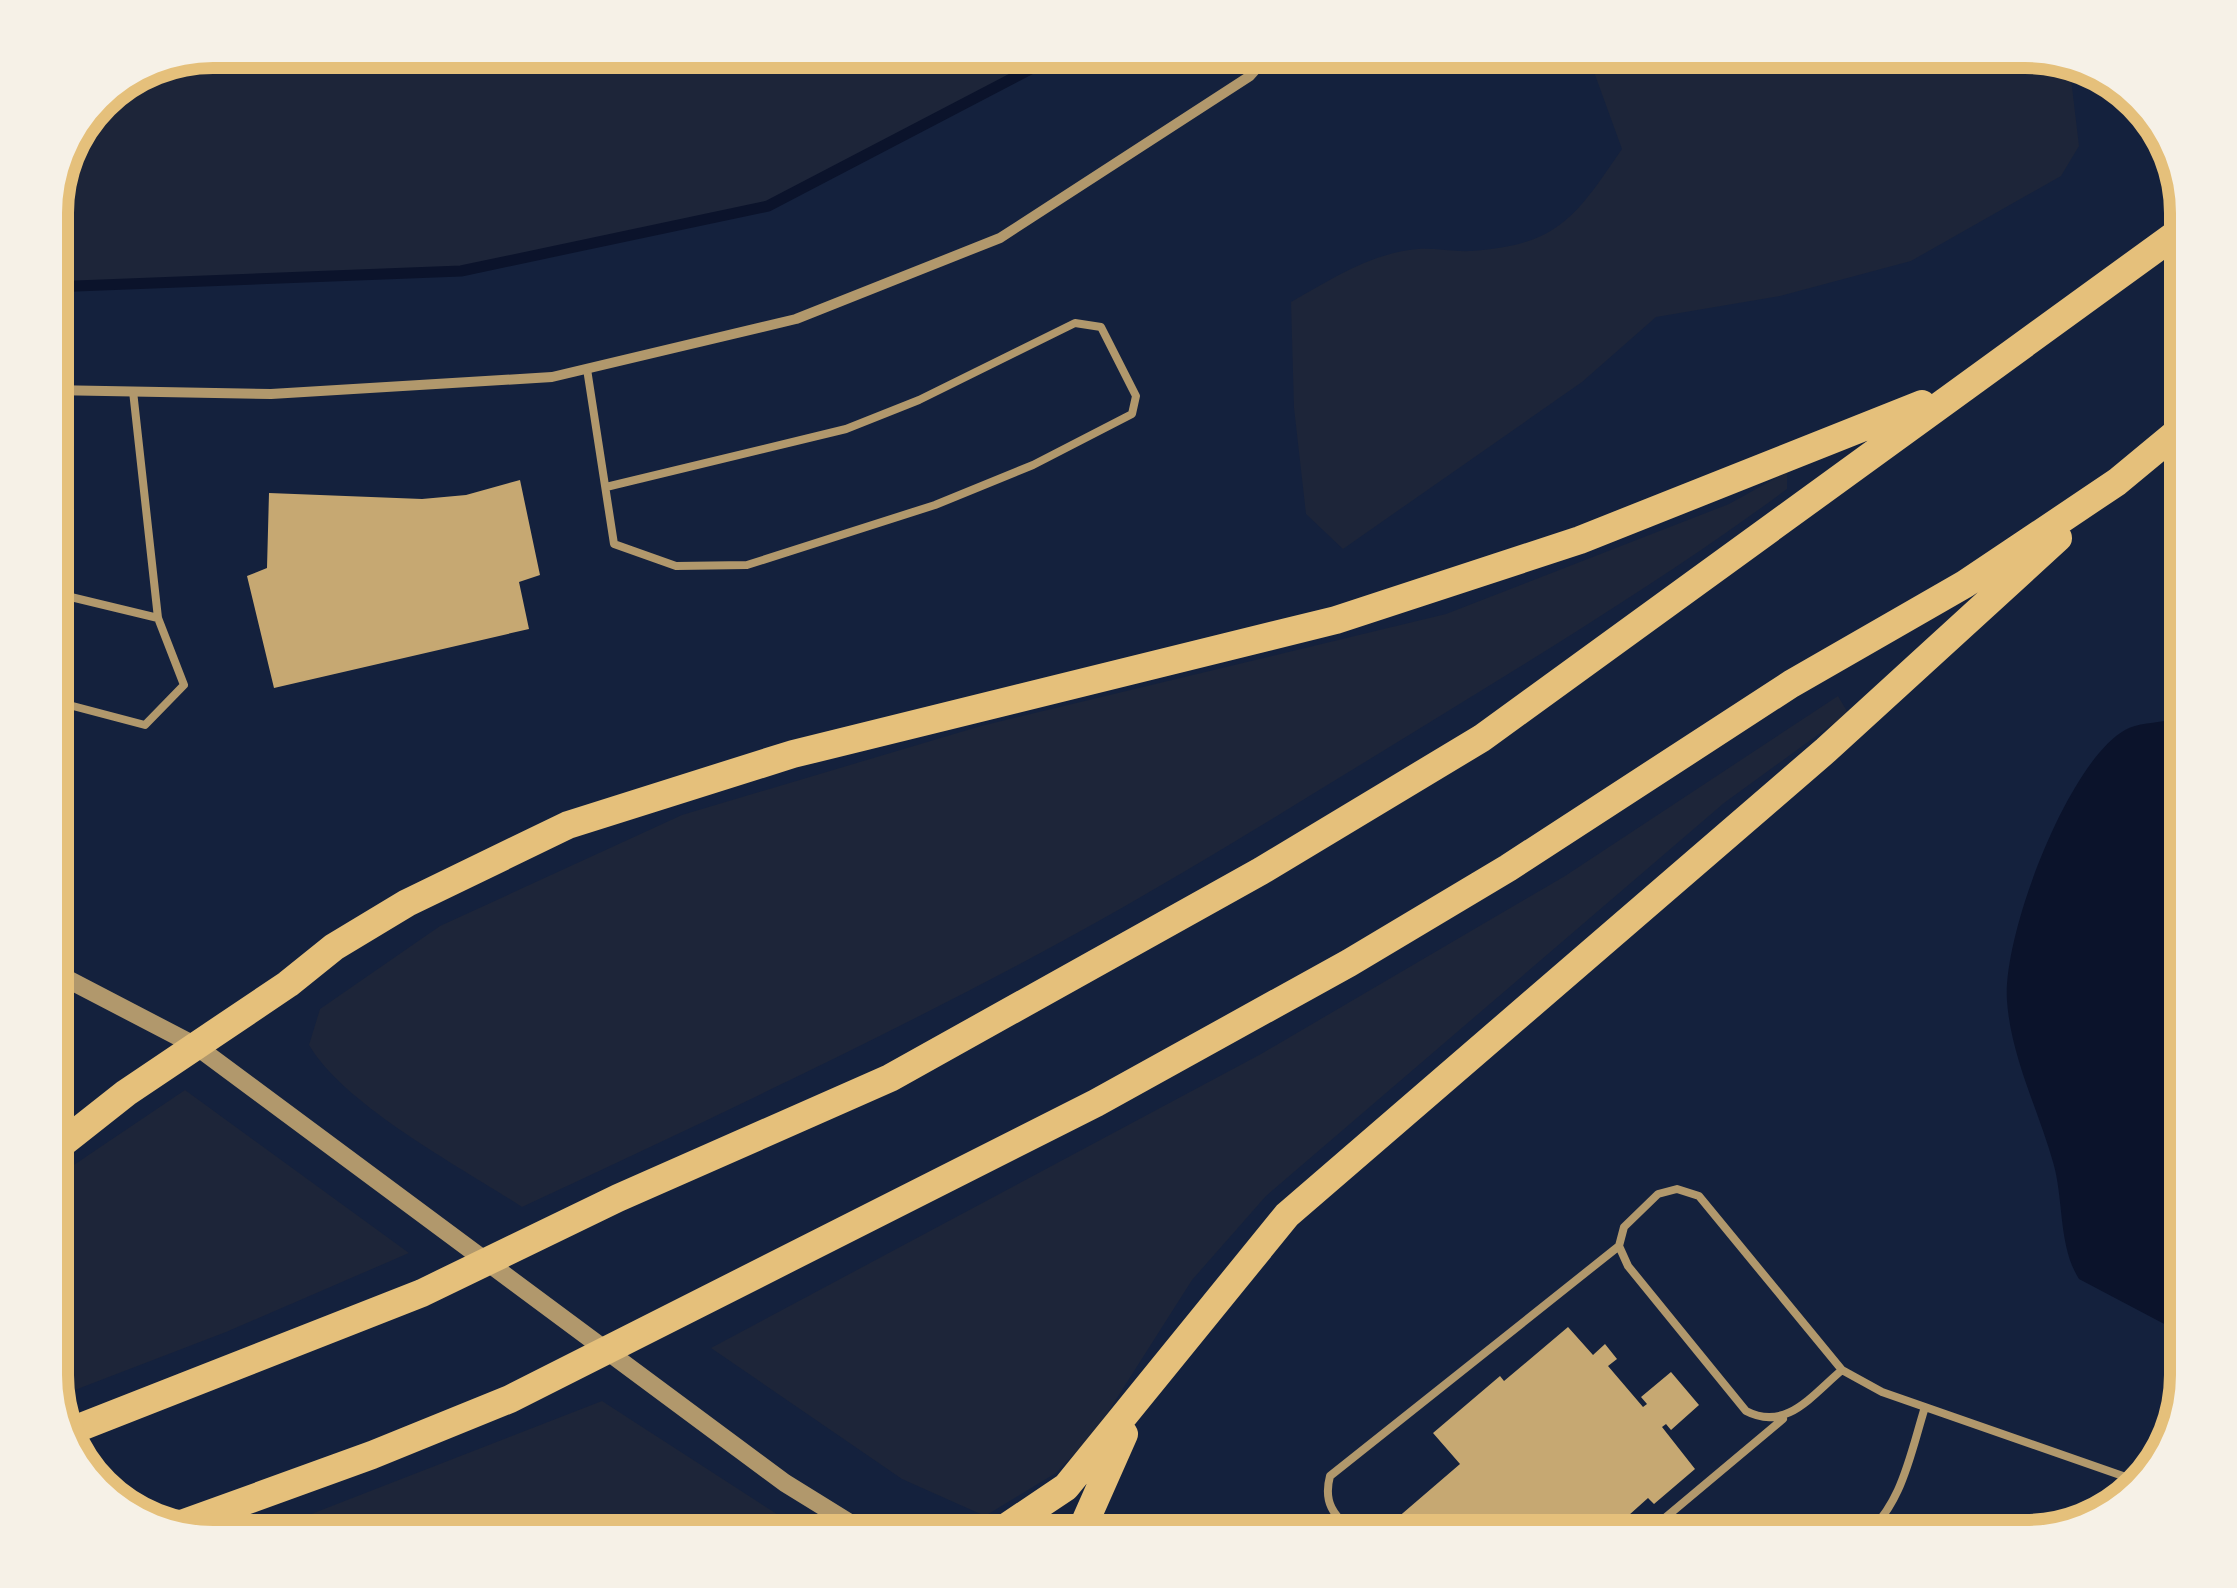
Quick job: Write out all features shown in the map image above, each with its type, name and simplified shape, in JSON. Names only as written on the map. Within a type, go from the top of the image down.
[{"type":"highway","points":[[78,1428],[422,1293],[618,1198],[907,1068],[1262,871],[1482,738],[2170,238]]},
{"type":"highway","points":[[68,1141],[334,947],[406,903],[568,824],[793,754],[1336,620],[1580,540],[1960,389]]},
{"type":"highway","points":[[1017,1520],[1066,1487],[1287,1215],[1826,750],[2117,482],[2170,438]]},
{"type":"highway","points":[[196,1519],[510,1400],[1096,1103],[1508,868],[1791,684],[1964,584],[2117,482]]},
{"type":"highway","points":[[1085,1520],[1146,1390]]},
{"type":"street","points":[[68,390],[271,394],[552,377],[796,318],[1000,238],[1257,68]]},
{"type":"street","points":[[68,979],[196,1046],[786,1483],[845,1520]]},
{"type":"lane","points":[[587,368],[614,544],[676,566],[748,564],[936,505],[1033,465],[1132,414],[1136,396],[1101,327],[1076,322],[919,400],[846,428],[606,487]]},
{"type":"lane","points":[[68,705],[145,725],[184,684],[158,618],[133,392]]},
{"type":"lane","points":[[68,596],[158,618]]},
{"type":"lane","points":[[1340,1520],[1325,1494],[1330,1476],[1619,1246],[1624,1226],[1658,1194],[1677,1189],[1699,1196],[1842,1370],[1882,1392],[2127,1478]]},
{"type":"lane","points":[[1619,1246],[1628,1266],[1746,1411],[1762,1420],[1783,1419]]},
{"type":"lane","points":[[1663,1520],[1842,1370]]},
{"type":"lane","points":[[1884,1520],[1898,1494],[1924,1407]]},
{"type":"shaded area","points":[[1032,68],[768,206],[461,271],[68,286],[72,175],[82,149],[117,104],[166,75],[194,69]]},
{"type":"shaded area","points":[[1593,68],[2043,69],[2071,75],[2079,146],[2061,176],[1911,261],[1780,296],[1656,317],[1582,382],[1343,549],[1306,514],[1294,408],[1291,302],[1384,256],[1418,249],[1502,248],[1546,234],[1577,209],[1622,149]]},
{"type":"shaded area","points":[[1787,472],[1787,489],[1655,581],[1131,902],[905,1023],[522,1207],[376,1113],[326,1068],[309,1045],[320,1009],[440,926],[682,815],[981,726],[1446,614],[1729,504]]},
{"type":"shaded area","points":[[1838,696],[1848,713],[1724,803],[1266,1196],[1192,1280],[1094,1434],[1056,1473],[985,1516],[902,1479],[711,1348],[1261,1054],[1565,876]]},
{"type":"shaded area","points":[[2170,720],[2170,1327],[2079,1279],[2072,1266],[2053,1162],[2019,1063],[2007,1001],[2015,936],[2042,854],[2061,813],[2103,748],[2125,730]]},
{"type":"shaded area","points":[[68,1046],[72,1066],[68,1088]]},
{"type":"shaded area","points":[[185,1090],[409,1253],[226,1332],[69,1392],[68,1169]]},
{"type":"shaded area","points":[[602,1401],[786,1520],[296,1520]]},
{"type":"building","points":[[520,480],[540,575],[519,582],[529,629],[274,688],[247,576],[267,568],[269,493],[422,499],[466,495]]},
{"type":"building","points":[[1568,1327],[1593,1355],[1605,1344],[1617,1359],[1608,1366],[1643,1407],[1647,1404],[1641,1397],[1671,1372],[1699,1405],[1671,1430],[1666,1424],[1662,1427],[1695,1469],[1654,1504],[1648,1498],[1623,1520],[1397,1520],[1460,1464],[1433,1433],[1500,1376],[1504,1381]]},
{"type":"waterway","points":[[68,286],[461,271],[768,206],[1032,68]]}]
